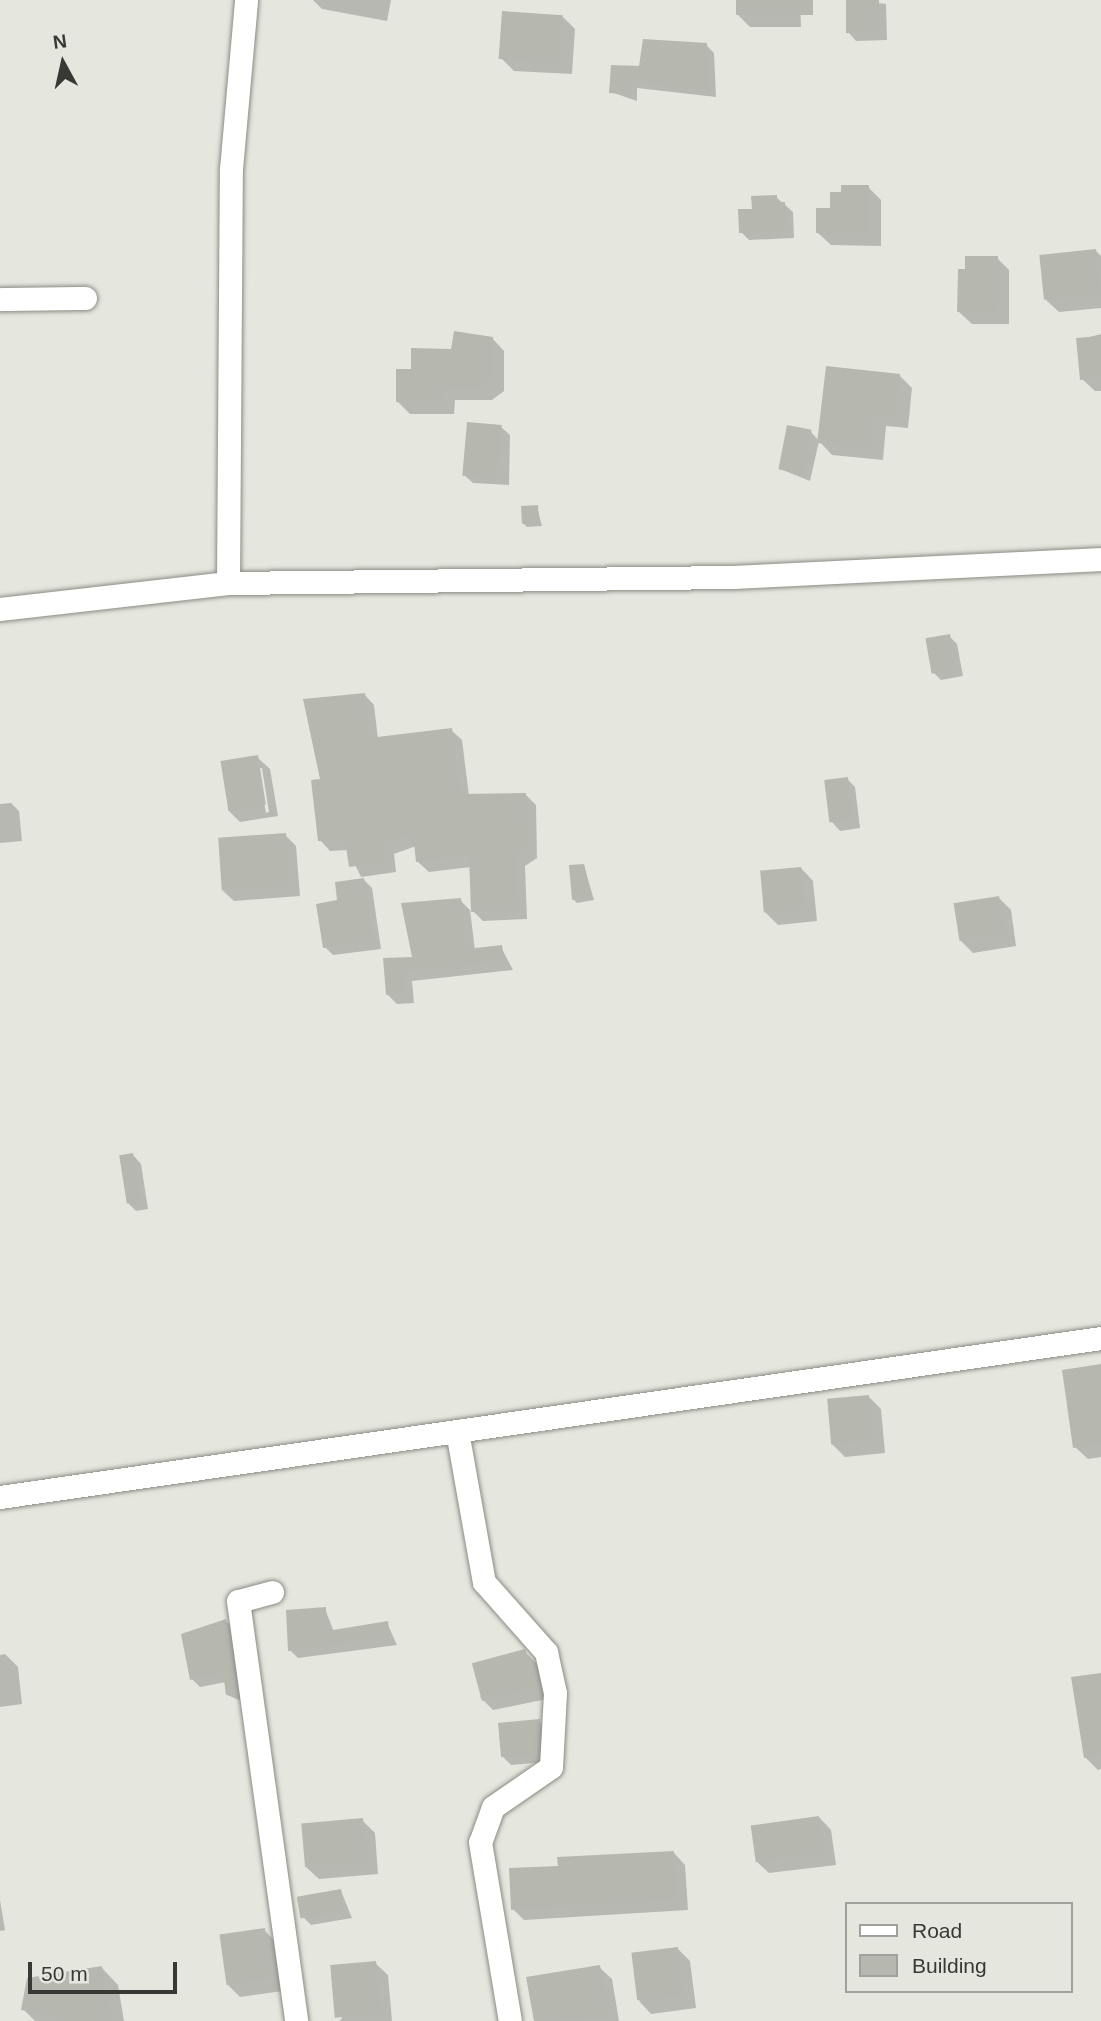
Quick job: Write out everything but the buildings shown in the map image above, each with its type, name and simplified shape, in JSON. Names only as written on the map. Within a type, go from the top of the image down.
[{"type":"street","points":[[228,583],[232,169],[246,0]]},
{"type":"street","points":[[0,299],[85,298]]},
{"type":"street","points":[[0,610],[228,583],[734,577],[1101,559]]},
{"type":"street","points":[[0,1497],[1101,1338]]},
{"type":"street","points":[[457,1431],[484,1582],[546,1652],[555,1693],[551,1767],[492,1807],[480,1842],[510,2021]]},
{"type":"street","points":[[272,1592],[253,1591],[238,1601],[263,1819],[296,2021]]}]
